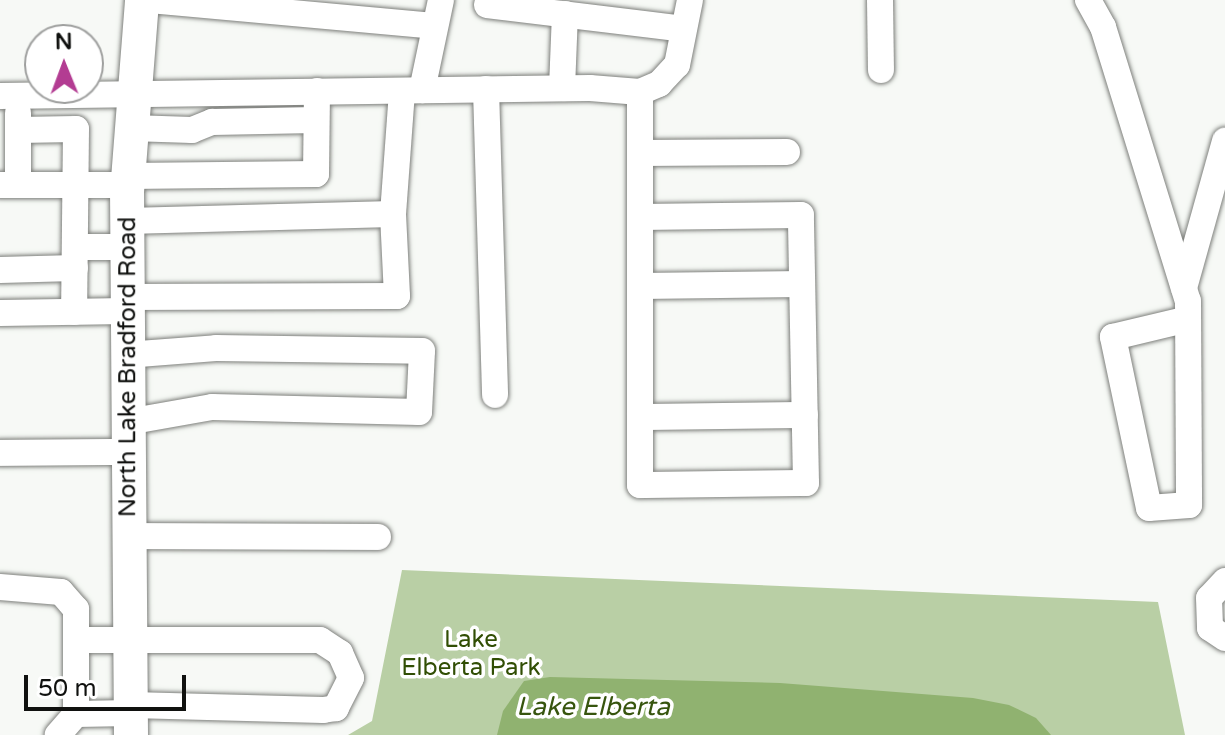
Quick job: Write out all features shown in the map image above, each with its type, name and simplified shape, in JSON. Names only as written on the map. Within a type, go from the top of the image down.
[{"type":"main road","name":"North Lake Bradford Road","points":[[131,718],[127,234],[133,94],[142,0]]},
{"type":"street","points":[[150,0],[284,7],[434,26]]},
{"type":"street","points":[[0,313],[74,312],[126,304],[397,296],[393,214],[412,90],[441,0]]},
{"type":"street","points":[[317,91],[316,174],[191,175],[76,185],[9,185],[18,130],[9,96],[317,91],[562,88],[640,92],[659,84],[677,65],[690,0]]},
{"type":"street","points":[[880,0],[881,70]]},
{"type":"street","points":[[1088,0],[1103,27],[1184,288],[1188,319],[1189,505],[1149,508],[1113,337],[1188,319]]},
{"type":"street","points":[[487,5],[565,14],[615,10],[684,29]]},
{"type":"street","points":[[562,88],[565,14]]},
{"type":"street","points":[[486,89],[495,395]]},
{"type":"street","points":[[640,92],[640,153],[640,217],[640,485],[806,483],[801,215],[640,217]]},
{"type":"street","points":[[131,128],[192,130],[212,122],[316,120]]},
{"type":"street","points":[[18,130],[76,129],[74,312]]},
{"type":"street","points":[[191,175],[192,130]]},
{"type":"street","points":[[1184,288],[1225,141]]},
{"type":"street","points":[[640,153],[787,152]]},
{"type":"street","points":[[0,270],[75,258],[127,234],[393,214]]},
{"type":"street","points":[[640,286],[802,284]]},
{"type":"street","points":[[0,453],[127,437],[212,407],[419,412],[422,351],[232,349],[126,355]]},
{"type":"street","points":[[640,417],[805,415]]},
{"type":"street","points":[[129,536],[378,537]]},
{"type":"street","points":[[1225,581],[1209,598],[1210,628],[1225,638]]},
{"type":"street","points":[[0,587],[61,592],[70,598],[76,609],[76,714],[58,735]]},
{"type":"street","points":[[76,640],[320,640],[340,653],[351,678],[336,708],[323,710],[131,718],[76,714]]},
{"type":"green space","name":"Lake Elberta Park","points":[[402,570],[1158,602],[1185,735],[348,735],[372,721]]},
{"type":"water","name":"Lake Elberta","points":[[550,677],[780,683],[973,698],[1009,705],[1036,718],[1051,735],[497,735],[503,711],[524,681]]}]
